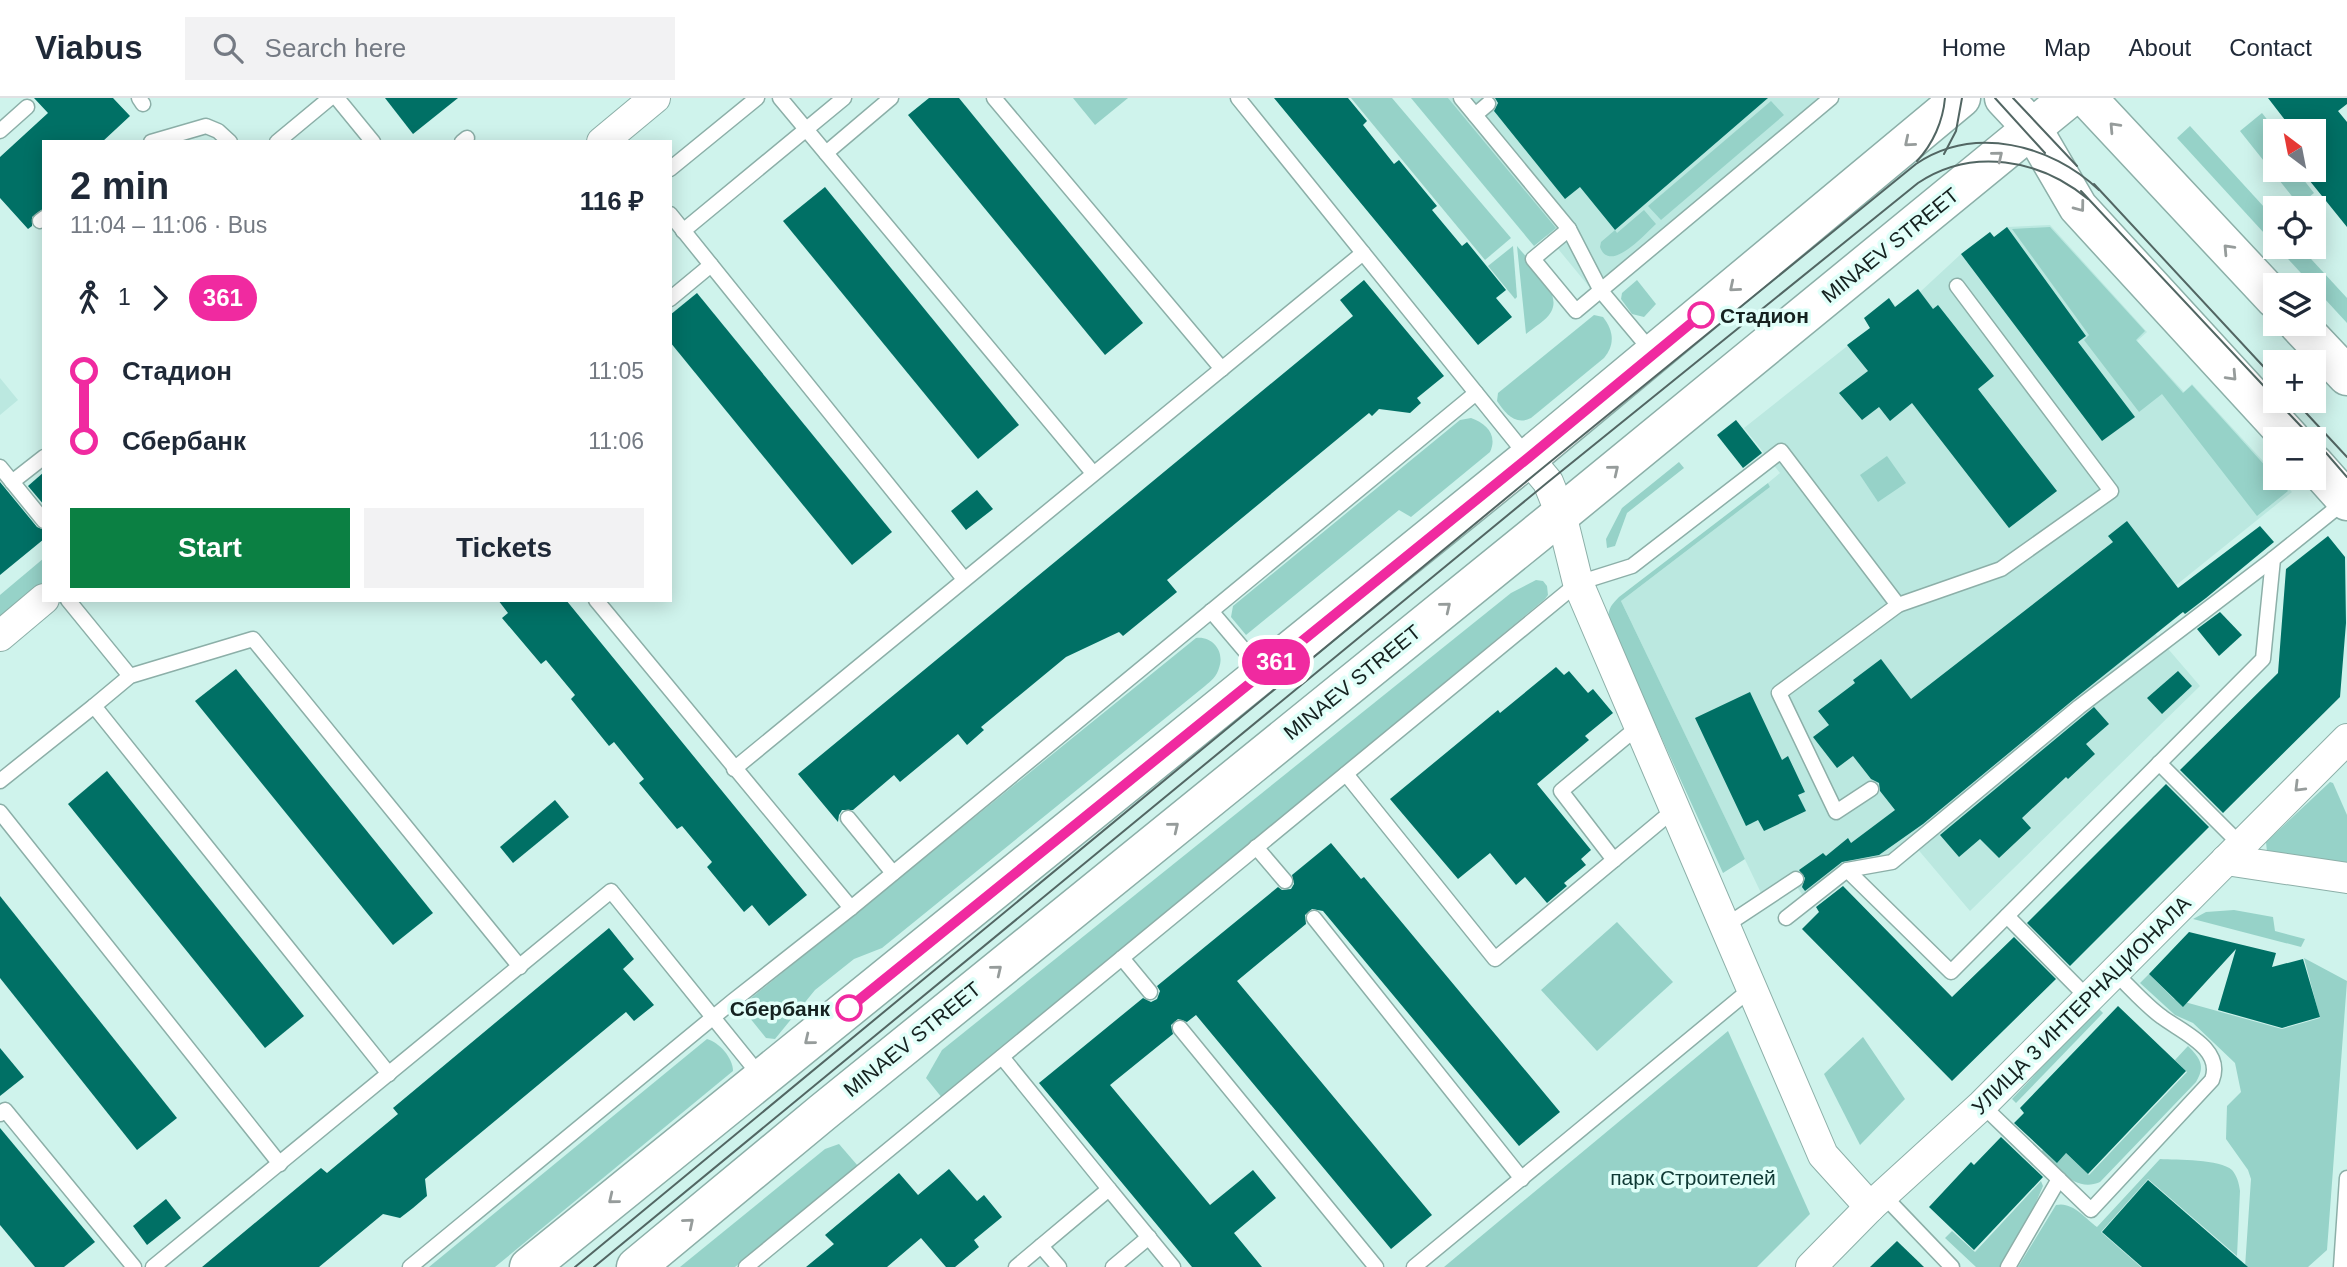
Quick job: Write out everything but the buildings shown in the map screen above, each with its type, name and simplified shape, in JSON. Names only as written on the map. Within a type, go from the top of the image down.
[{"type":"main road","points":[[529,1267],[1528,458],[1961,98]]},
{"type":"main road","points":[[2004,98],[2036,113],[2078,207],[2280,427]]},
{"type":"main road","name":"MINAEV STREET","points":[[636,1267],[876,1068],[1561,514],[2036,113],[2069,98]]},
{"type":"main road","points":[[2087,98],[2263,286]]},
{"type":"main road","points":[[2309,336],[2347,376]]},
{"type":"main road","points":[[2326,477],[2347,500]]},
{"type":"street","points":[[604,140],[655,98]]},
{"type":"street","points":[[1528,458],[1548,482],[1561,514],[1578,583],[1823,1155],[1876,1201]]},
{"type":"street","points":[[0,635],[42,601]]},
{"type":"street","name":"УЛИЦА 3 ИНТЕРНАЦИОНАЛА","points":[[1811,1267],[1876,1201],[1982,1105],[2347,739]]},
{"type":"street","points":[[2233,853],[2347,878]]},
{"type":"lane","points":[[279,140],[330,98]]},
{"type":"lane","points":[[337,98],[371,140]]},
{"type":"lane","points":[[672,167],[757,98]]},
{"type":"lane","points":[[780,98],[1093,473]]},
{"type":"lane","points":[[684,230],[844,98]]},
{"type":"lane","points":[[826,153],[891,98]]},
{"type":"lane","points":[[995,98],[1222,369]]},
{"type":"lane","points":[[1237,98],[1528,458]]},
{"type":"lane","points":[[1461,98],[1569,229],[1601,291],[1654,355]]},
{"type":"lane","points":[[1569,229],[1533,259],[1576,311],[1831,98]]},
{"type":"lane","points":[[1475,115],[1488,104]]},
{"type":"lane","points":[[0,131],[27,107]]},
{"type":"lane","points":[[158,140],[206,126],[218,131],[228,140]]},
{"type":"lane","points":[[672,216],[964,579]]},
{"type":"lane","points":[[734,769],[1363,253]]},
{"type":"lane","points":[[672,297],[711,265]]},
{"type":"lane","points":[[1871,789],[1836,812],[1779,693],[1898,604],[2001,569],[2111,491],[1957,286]]},
{"type":"lane","points":[[410,1267],[1476,393]]},
{"type":"lane","points":[[751,1266],[1578,583],[1632,566],[1782,451],[1898,604]]},
{"type":"lane","points":[[12,482],[42,459]]},
{"type":"lane","points":[[0,467],[42,519]]},
{"type":"lane","points":[[1786,918],[1847,870],[1892,862],[2079,708],[2347,500]]},
{"type":"lane","points":[[1847,870],[1951,972],[2263,659],[2273,559]]},
{"type":"lane","points":[[70,602],[130,676]]},
{"type":"lane","points":[[598,602],[851,908]]},
{"type":"lane","points":[[1211,611],[1263,673]]},
{"type":"lane","points":[[0,781],[130,676],[253,639],[520,968]]},
{"type":"lane","points":[[94,706],[389,1074]]},
{"type":"lane","points":[[1614,860],[1560,791],[1639,726]]},
{"type":"lane","points":[[2159,763],[2233,853]]},
{"type":"lane","points":[[1346,774],[1495,959],[1675,809]]},
{"type":"lane","points":[[0,812],[280,1164]]},
{"type":"lane","points":[[848,818],[893,873]]},
{"type":"lane","points":[[1256,847],[1284,881]]},
{"type":"lane","points":[[1725,926],[1796,879]]},
{"type":"lane","points":[[153,1267],[611,891],[762,1078]]},
{"type":"lane","points":[[2007,916],[2088,998]]},
{"type":"lane","points":[[1314,918],[1522,1178]]},
{"type":"lane","points":[[1122,958],[1150,992]]},
{"type":"lane","points":[[1982,1105],[2091,1210],[2212,1080],[2215,1073],[2215,1064],[2205,1050],[2185,1031],[2161,1017],[2114,972]]},
{"type":"lane","points":[[1414,1267],[1752,988]]},
{"type":"lane","points":[[1180,1028],[1376,1267]]},
{"type":"lane","points":[[1002,1057],[1173,1267]]},
{"type":"lane","points":[[0,1114],[5,1110],[134,1267]]},
{"type":"lane","points":[[2341,1267],[2347,1178]]},
{"type":"lane","points":[[2008,1267],[2059,1179]]},
{"type":"lane","points":[[1016,1267],[1110,1189]]},
{"type":"lane","points":[[1876,1201],[1952,1267]]},
{"type":"lane","points":[[1112,1267],[1149,1237]]},
{"type":"lane","points":[[1041,1246],[1059,1267]]},
{"type":"shaded area","points":[[1434,98],[1831,98],[1596,295]]},
{"type":"shaded area","points":[[2050,225],[2147,332],[2137,341],[2184,392],[2192,384],[2263,461],[2263,490],[2292,492],[2139,615],[2200,686],[1970,911],[1910,840],[1887,858],[1803,896],[1790,876],[1762,895],[1621,601],[1770,487],[1768,483],[1780,473],[1744,428],[1870,328],[1864,318],[1889,299],[1896,306],[1918,289],[1920,292],[1961,254],[1990,232],[1994,237],[2007,227]]},
{"type":"shaded area","points":[[0,378],[18,400],[0,415]]},
{"type":"green space","points":[[1073,98],[1128,98],[1095,125]]},
{"type":"green space","points":[[1351,98],[1392,98],[1511,238],[1485,260]]},
{"type":"green space","points":[[1411,98],[1448,98],[1556,228],[1534,246]]},
{"type":"green space","points":[[1771,101],[1784,115],[1661,220],[1648,206]]},
{"type":"green space","points":[[2262,113],[2267,119],[2263,119],[2263,160],[2240,131]]},
{"type":"green space","points":[[2190,126],[2263,206],[2263,232],[2177,138]]},
{"type":"green space","points":[[2281,182],[2305,182],[2314,193],[2310,196],[2292,196]]},
{"type":"green space","points":[[1644,210],[1656,224],[1627,250],[1611,256],[1605,254],[1600,247],[1601,242],[1615,230],[1617,233]]},
{"type":"green space","points":[[2050,227],[2145,331],[2136,340],[2183,393],[2192,385],[2263,463],[2263,490],[2288,491],[2257,516],[2162,394],[2139,412],[2084,340],[2089,335],[2012,229]]},
{"type":"green space","points":[[1513,246],[1517,297],[1515,299],[1488,266]]},
{"type":"green space","points":[[1517,246],[1549,286],[1553,304],[1546,318],[1526,334]]},
{"type":"green space","points":[[2288,259],[2311,259],[2324,273],[2301,273]]},
{"type":"green space","points":[[2326,275],[2347,298],[2347,323],[2326,300]]},
{"type":"green space","points":[[1637,280],[1656,304],[1644,317],[1632,314],[1621,299],[1622,293]]},
{"type":"green space","points":[[1594,315],[1603,317],[1611,333],[1610,348],[1604,358],[1531,418],[1520,420],[1507,414],[1497,401],[1498,393]]},
{"type":"green space","points":[[1471,418],[1489,430],[1493,440],[1490,452],[1411,517],[1399,510],[1246,635],[1231,617],[1233,606],[1460,420]]},
{"type":"green space","points":[[1887,456],[1906,483],[1878,502],[1860,475]]},
{"type":"green space","points":[[1679,462],[1684,468],[1627,513],[1615,546],[1607,548],[1606,539],[1622,508]]},
{"type":"green space","points":[[1768,483],[1770,487],[1621,601],[1745,859],[1723,873],[1609,622],[1609,611],[1619,597]]},
{"type":"green space","points":[[42,560],[42,584],[0,617],[0,595]]},
{"type":"green space","points":[[1536,580],[1543,581],[1547,586],[1548,595],[1545,599],[943,1099],[926,1078],[942,1050],[1511,593]]},
{"type":"green space","points":[[1196,638],[1212,642],[1219,651],[1219,668],[1209,682],[882,948],[854,959],[815,990],[775,1039],[766,1038],[745,1012],[745,1003]]},
{"type":"green space","points":[[2330,782],[2333,783],[2347,815],[2347,865],[2267,852],[2266,842]]},
{"type":"green space","points":[[2234,910],[2273,917],[2275,931],[2305,939],[2301,947],[2193,919],[2206,912]]},
{"type":"green space","points":[[1617,922],[1673,982],[1597,1051],[1541,990]]},
{"type":"green space","points":[[2304,958],[2347,981],[2327,1250],[2308,1267],[2245,1267],[2251,1179],[2248,1170],[2226,1139],[2227,1106],[2241,1092],[2235,1063],[2193,1023],[2175,1015],[2140,983],[2149,974],[2174,999],[2282,1029],[2320,1018]]},
{"type":"green space","points":[[2098,1008],[2103,1013],[2016,1103],[2012,1099]]},
{"type":"green space","name":"парк Строителей","points":[[1728,1031],[1810,1214],[1757,1267],[1444,1267]]},
{"type":"green space","points":[[1863,1037],[1905,1099],[1860,1145],[1824,1074]]},
{"type":"green space","points":[[707,1039],[724,1051],[731,1061],[733,1071],[495,1267],[429,1267]]},
{"type":"green space","points":[[2188,1046],[2196,1054],[2201,1067],[2196,1082],[2100,1182],[2091,1185],[2075,1182],[2041,1152],[2052,1140],[2089,1175],[2187,1072],[2175,1060]]},
{"type":"green space","points":[[839,1144],[858,1166],[735,1267],[680,1267],[825,1149]]},
{"type":"green space","points":[[2160,1159],[2208,1162],[2232,1170],[2240,1191],[2237,1256],[2148,1179],[2101,1232],[2141,1267],[2018,1267],[2056,1205],[2073,1208],[2097,1227]]},
{"type":"green space","points":[[2041,1181],[2043,1186],[2030,1216],[2001,1267],[1976,1267],[1945,1238],[1952,1231],[1975,1252]]},
{"type":"tram line","points":[[1917,161],[1936,132],[1945,98]]},
{"type":"tram line","points":[[1944,154],[1956,131],[1962,98]]},
{"type":"tram line","points":[[1995,98],[2045,153]]},
{"type":"tram line","points":[[2013,98],[2077,166]]},
{"type":"tram line","points":[[575,1267],[1539,471],[1916,164],[1939,152],[1962,145],[2011,145],[2058,161],[2099,190]]},
{"type":"tram line","points":[[594,1267],[1548,482],[1918,183],[1961,165],[2005,162],[2049,175],[2088,199]]},
{"type":"tram line","points":[[2094,184],[2263,366]]},
{"type":"tram line","points":[[2081,191],[2263,385]]},
{"type":"tram line","points":[[2288,413],[2302,427]]},
{"type":"tram line","points":[[2306,413],[2347,457]]},
{"type":"tram line","points":[[2326,453],[2347,477]]},
{"type":"bus line","name":"361","points":[[849,1008],[1701,315]]},
{"type":"place","name":"Стадион","points":[[1701,315]]},
{"type":"place","name":"Сбербанк","points":[[849,1008]]}]
